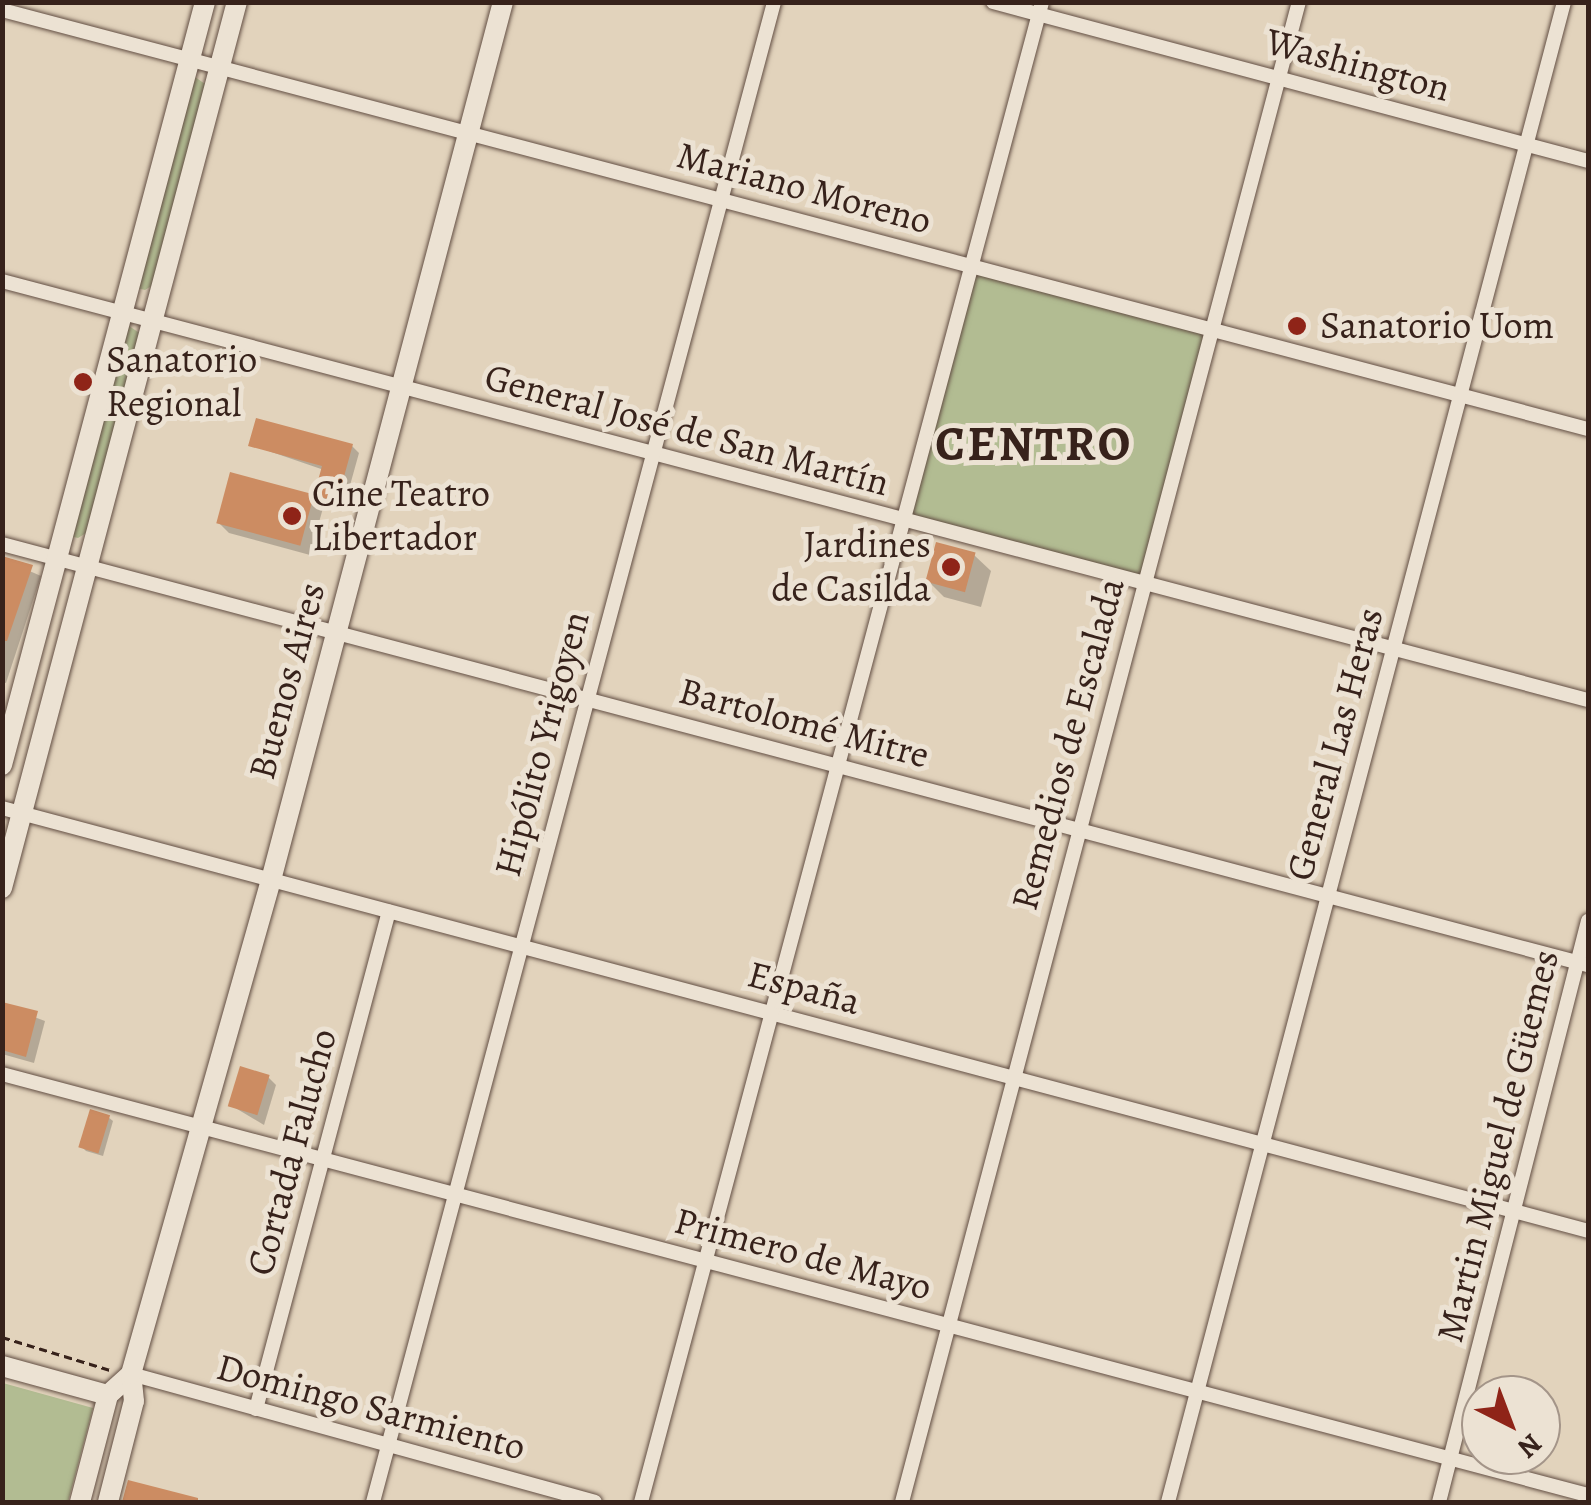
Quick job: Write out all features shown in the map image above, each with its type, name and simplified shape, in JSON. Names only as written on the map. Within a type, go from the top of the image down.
[{"type":"street","points":[[2,765],[205,2]]},
{"type":"street","points":[[2,888],[13,810],[90,566],[237,2]]},
{"type":"street","name":"Buenos Aires","points":[[80,1502],[202,1127],[503,2]]},
{"type":"street","name":"Hipólito Yrigoyen","points":[[373,1502],[774,2]]},
{"type":"street","name":"Washington","points":[[993,2],[1040,9],[1588,160]]},
{"type":"street","name":"Remedios de Escalada","points":[[902,1502],[1299,2]]},
{"type":"street","name":"General Las Heras","points":[[1168,1502],[1564,2]]},
{"type":"street","points":[[642,1502],[1040,9]]},
{"type":"street","name":"Mariano Moreno","points":[[2,10],[1588,429]]},
{"type":"street","name":"General José de San Martín","points":[[2,280],[153,318],[400,390],[654,453],[1588,700]]},
{"type":"street","name":"Bartolomé Mitre","points":[[2,544],[335,636],[588,699],[1583,963]]},
{"type":"street","name":"España","points":[[13,810],[1588,1231]]},
{"type":"street","name":"Cortada Falucho","points":[[256,1409],[389,911]]},
{"type":"street","name":"Martin Miguel de Güemes","points":[[1439,1502],[1583,963],[1588,921]]},
{"type":"street","name":"Primero de Mayo","points":[[2,1074],[1588,1495]]},
{"type":"street","points":[[2,1366],[121,1384]]},
{"type":"street","name":"Buenos Aires","points":[[108,1502],[134,1402],[121,1384]]},
{"type":"street","name":"Domingo Sarmiento","points":[[121,1384],[256,1409],[595,1502]]},
{"type":"path","points":[[2,1337],[106,1366],[121,1384]]},
{"type":"green space","points":[[195,77],[208,86],[153,285],[145,290],[137,288],[188,83]]},
{"type":"green space","points":[[971,266],[1210,330],[1142,584],[903,520]]},
{"type":"green space","points":[[129,326],[141,334],[86,533],[78,538],[70,536]]},
{"type":"green space","points":[[3,1383],[93,1408],[68,1502],[3,1502]]},
{"type":"building","points":[[256,418],[353,444],[337,502],[314,495],[322,466],[248,446]]},
{"type":"building","points":[[230,472],[314,495],[300,546],[216,523]]},
{"type":"building","name":"Jardines de Casilda","points":[[936,542],[976,553],[965,592],[925,582]]},
{"type":"building","points":[[2,556],[33,565],[7,641],[2,641]]},
{"type":"building","points":[[2,1002],[38,1011],[26,1057],[2,1050]]},
{"type":"building","points":[[240,1066],[270,1075],[257,1115],[228,1106]]},
{"type":"building","points":[[90,1109],[110,1115],[98,1153],[78,1147]]},
{"type":"building","points":[[128,1480],[198,1498],[198,1502],[122,1502]]},
{"type":"place","name":"Sanatorio Uom","points":[[1297,326]]},
{"type":"place","name":"Sanatorio Regional","points":[[83,382]]},
{"type":"place","name":"Cine Teatro Libertador","points":[[292,516]]},
{"type":"place","name":"Jardines de Casilda","points":[[951,567]]},
{"type":"district","name":"CENTRO","points":[[1034,445]]}]
